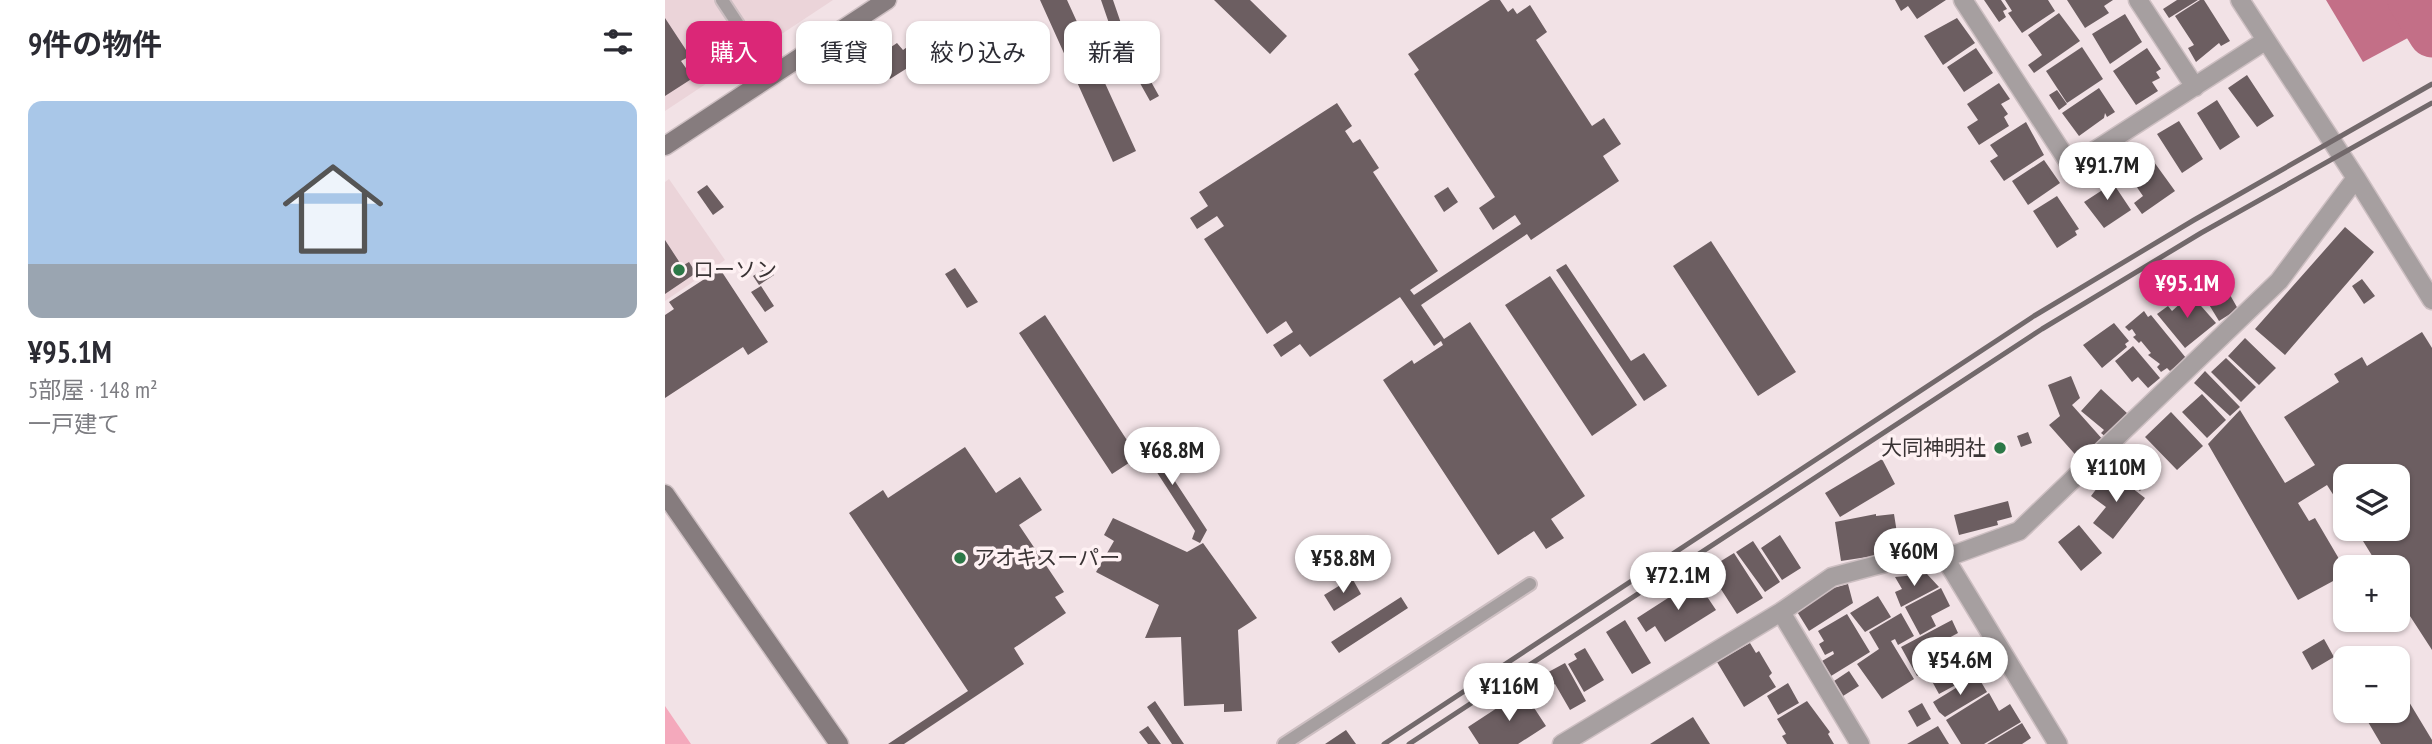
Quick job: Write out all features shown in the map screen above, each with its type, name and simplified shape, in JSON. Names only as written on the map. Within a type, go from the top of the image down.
[{"type":"street","points":[[782,69],[887,0]]},
{"type":"street","points":[[1963,0],[2071,166],[2265,41]]},
{"type":"street","points":[[2138,0],[2195,88]]},
{"type":"street","points":[[2240,0],[2432,300]]},
{"type":"street","points":[[665,146],[760,84]]},
{"type":"street","points":[[1563,744],[1781,612],[1832,576],[1896,560],[1945,558],[2019,531],[2279,281],[2356,178]]},
{"type":"street","points":[[665,494],[839,744]]},
{"type":"street","points":[[1945,558],[2058,744]]},
{"type":"street","points":[[1781,612],[1860,744]]},
{"type":"lane","points":[[722,0],[736,21]]},
{"type":"lane","points":[[1284,744],[1531,584]]},
{"type":"shaded area","points":[[665,0],[833,0],[801,21],[796,21],[796,24],[782,34],[782,21],[686,21],[686,84],[706,84],[665,111]]},
{"type":"shaded area","points":[[2326,0],[2432,0],[2432,25],[2363,62]]},
{"type":"shaded area","points":[[669,179],[725,260],[665,301],[665,182]]},
{"type":"shaded area","points":[[665,706],[691,744],[665,744]]},
{"type":"building","points":[[1040,0],[1067,0],[1077,21],[1064,21],[1064,53],[1050,21]]},
{"type":"building","points":[[1101,0],[1113,0],[1120,21],[1108,21]]},
{"type":"building","points":[[1214,0],[1250,0],[1287,36],[1270,54]]},
{"type":"building","points":[[1490,0],[1500,0],[1508,12],[1513,8],[1517,14],[1530,5],[1547,32],[1536,40],[1592,126],[1604,118],[1621,144],[1603,156],[1619,181],[1531,240],[1527,234],[1421,305],[1444,339],[1470,322],[1585,496],[1551,519],[1564,538],[1546,549],[1534,531],[1498,555],[1383,380],[1412,360],[1414,364],[1443,345],[1441,341],[1434,346],[1400,297],[1310,357],[1300,344],[1281,357],[1273,345],[1293,332],[1286,321],[1267,334],[1204,239],[1224,226],[1217,216],[1197,229],[1190,218],[1208,206],[1199,192],[1337,103],[1352,126],[1345,131],[1353,143],[1360,139],[1379,168],[1373,172],[1438,271],[1410,290],[1414,295],[1521,224],[1515,215],[1493,230],[1479,208],[1495,197],[1414,74],[1419,70],[1408,54]]},
{"type":"building","points":[[1895,0],[1946,0],[1917,19],[1908,6],[1901,11]]},
{"type":"building","points":[[1984,0],[2001,0],[2007,9],[2003,11],[2006,17],[1999,22]]},
{"type":"building","points":[[2005,0],[2048,0],[2055,11],[2022,33],[2008,13],[2012,11]]},
{"type":"building","points":[[2067,0],[2113,0],[2104,6],[2109,13],[2085,28]]},
{"type":"building","points":[[2177,0],[2198,0],[2169,18],[2163,9]]},
{"type":"building","points":[[2204,0],[2230,41],[2221,46],[2219,43],[2196,62],[2188,48],[2194,45],[2175,16]]},
{"type":"building","points":[[2059,13],[2080,41],[2034,73],[2028,65],[2042,55],[2028,35]]},
{"type":"building","points":[[2125,14],[2142,42],[2110,64],[2092,34]]},
{"type":"building","points":[[665,18],[686,50],[686,58],[681,61],[686,68],[686,82],[665,96]]},
{"type":"building","points":[[1957,18],[1975,43],[1943,65],[1924,36]]},
{"type":"building","points":[[897,43],[903,50],[906,48],[906,69],[892,78],[892,46]]},
{"type":"building","points":[[2082,47],[2103,79],[2067,103],[2046,71]]},
{"type":"building","points":[[1976,48],[1993,73],[1964,92],[1947,67]]},
{"type":"building","points":[[2147,48],[2161,69],[2156,72],[2160,78],[2152,82],[2158,91],[2136,105],[2113,71]]},
{"type":"building","points":[[2247,75],[2274,116],[2257,127],[2228,88]]},
{"type":"building","points":[[1999,83],[2010,99],[2001,104],[2008,114],[2004,117],[2009,126],[1979,145],[1967,127],[1978,120],[1967,104]]},
{"type":"building","points":[[1078,84],[1105,84],[1136,151],[1113,162]]},
{"type":"building","points":[[1140,84],[1152,84],[1159,96],[1150,101]]},
{"type":"building","points":[[2099,88],[2115,112],[2107,117],[2105,113],[2104,118],[2079,136],[2062,113]]},
{"type":"building","points":[[2057,90],[2067,104],[2059,110],[2049,95]]},
{"type":"building","points":[[2217,100],[2240,137],[2220,150],[2197,113]]},
{"type":"building","points":[[2179,121],[2203,159],[2182,173],[2157,134]]},
{"type":"building","points":[[2026,122],[2044,155],[2004,181],[1990,161],[1998,156],[1990,145]]},
{"type":"building","points":[[2141,144],[2175,191],[2142,214],[2134,203],[2143,196],[2118,160]]},
{"type":"building","points":[[2044,160],[2060,183],[2028,205],[2012,181]]},
{"type":"building","points":[[2103,168],[2131,210],[2104,228],[2084,202],[2104,189],[2095,173]]},
{"type":"building","points":[[707,185],[724,207],[713,215],[697,192]]},
{"type":"building","points":[[1448,187],[1458,202],[1444,212],[1434,196]]},
{"type":"building","points":[[2057,196],[2079,229],[2075,231],[2077,235],[2057,248],[2033,211]]},
{"type":"building","points":[[2345,227],[2374,252],[2285,355],[2255,329]]},
{"type":"building","name":"ローソン","points":[[665,240],[682,266],[689,262],[696,273],[665,294]]},
{"type":"building","points":[[1711,241],[1796,372],[1758,396],[1673,266]]},
{"type":"building","points":[[1566,264],[1631,361],[1644,353],[1667,386],[1644,401],[1556,270]]},
{"type":"building","points":[[769,266],[774,275],[759,285],[753,276]]},
{"type":"building","points":[[955,268],[978,302],[967,308],[945,274]]},
{"type":"building","points":[[720,269],[768,342],[748,355],[743,347],[665,398],[665,315],[674,309],[669,302]]},
{"type":"building","points":[[2217,272],[2238,309],[2219,321],[2197,285]]},
{"type":"building","points":[[1550,276],[1637,405],[1592,436],[1505,305]]},
{"type":"building","points":[[2362,279],[2375,296],[2364,304],[2352,286]]},
{"type":"building","points":[[761,286],[774,306],[765,312],[751,292]]},
{"type":"building","points":[[2187,290],[2216,323],[2185,348],[2157,314],[2168,306],[2172,311],[2182,302],[2178,297]]},
{"type":"building","points":[[2144,311],[2148,317],[2151,315],[2186,358],[2170,371],[2167,368],[2161,372],[2157,367],[2160,364],[2148,355],[2151,353],[2141,341],[2139,343],[2133,337],[2136,335],[2132,329],[2129,331],[2125,327]]},
{"type":"building","points":[[1045,315],[1138,457],[1112,474],[1019,333]]},
{"type":"building","points":[[2114,323],[2129,341],[2125,344],[2127,347],[2102,368],[2083,345]]},
{"type":"building","points":[[2422,332],[2432,348],[2432,650],[2410,616],[2410,555],[2372,555],[2363,541],[2410,541],[2410,464],[2333,464],[2333,494],[2327,485],[2298,503],[2309,521],[2315,518],[2337,555],[2333,555],[2333,581],[2298,600],[2208,444],[2240,410],[2285,483],[2315,465],[2284,417],[2339,382],[2334,374],[2362,357],[2367,366]]},
{"type":"building","points":[[2245,338],[2276,368],[2259,385],[2228,356]]},
{"type":"building","points":[[2133,346],[2160,378],[2148,388],[2138,377],[2132,382],[2115,361]]},
{"type":"building","points":[[2226,358],[2256,387],[2241,402],[2211,372]]},
{"type":"building","points":[[2205,371],[2240,407],[2230,416],[2194,383]]},
{"type":"building","points":[[2071,376],[2080,398],[2072,405],[2104,441],[2081,461],[2049,425],[2060,416],[2048,385]]},
{"type":"building","points":[[2101,389],[2128,414],[2107,438],[2101,433],[2104,430],[2081,411]]},
{"type":"building","points":[[2202,394],[2226,420],[2207,438],[2182,412]]},
{"type":"building","points":[[2171,412],[2203,446],[2177,470],[2145,437]]},
{"type":"building","points":[[1142,431],[1207,530],[1200,543],[1192,539],[1195,531],[1134,437]]},
{"type":"building","points":[[2028,432],[2032,443],[2021,447],[2017,436]]},
{"type":"building","name":"アオキスーパー","points":[[965,447],[996,493],[1020,477],[1042,510],[1019,525],[1064,592],[1055,597],[1066,613],[1014,648],[1024,664],[904,744],[888,744],[968,691],[849,513],[883,490],[888,498]]},
{"type":"building","points":[[2132,449],[2158,469],[2140,491],[2114,471]]},
{"type":"building","points":[[1882,459],[1895,484],[1840,517],[1825,493]]},
{"type":"building","points":[[2110,471],[2145,498],[2113,539],[2093,523],[2106,507],[2091,496]]},
{"type":"building","points":[[2008,501],[2012,517],[1997,521],[1998,525],[1959,535],[1954,515]]},
{"type":"building","points":[[1876,514],[1894,514],[1900,552],[1841,561],[1835,522]]},
{"type":"building","points":[[1113,518],[1187,552],[1203,543],[1257,618],[1238,630],[1242,711],[1224,712],[1224,704],[1184,706],[1181,637],[1145,638],[1159,605],[1096,572],[1114,541],[1104,535]]},
{"type":"building","points":[[2079,525],[2102,553],[2081,571],[2058,542]]},
{"type":"building","points":[[1780,535],[1801,568],[1782,580],[1761,548]]},
{"type":"building","points":[[1753,541],[1780,582],[1765,592],[1736,552]]},
{"type":"building","points":[[1734,553],[1763,598],[1737,614],[1708,569]]},
{"type":"building","points":[[1927,574],[1939,587],[1901,607],[1895,592],[1902,589],[1895,577]]},
{"type":"building","points":[[1352,578],[1361,594],[1334,611],[1324,595]]},
{"type":"building","points":[[1696,580],[1716,610],[1665,642],[1655,626],[1646,632],[1637,618]]},
{"type":"building","points":[[1848,584],[1853,603],[1809,631],[1796,610],[1830,589]]},
{"type":"building","points":[[1941,588],[1950,606],[1931,616],[1936,626],[1920,635],[1905,607]]},
{"type":"building","points":[[1878,596],[1891,617],[1865,632],[1850,613]]},
{"type":"building","points":[[1401,597],[1408,608],[1339,653],[1331,642]]},
{"type":"building","points":[[1901,613],[1914,636],[1898,645],[1895,639],[1891,641],[1914,679],[1882,699],[1857,664],[1879,649],[1869,632]]},
{"type":"building","points":[[1847,614],[1870,652],[1831,676],[1822,661],[1834,654],[1833,651],[1825,655],[1819,644],[1824,641],[1818,631]]},
{"type":"building","points":[[1625,620],[1651,663],[1632,674],[1606,632]]},
{"type":"building","points":[[1952,620],[1958,633],[1947,639],[1957,654],[1917,676],[1901,647]]},
{"type":"building","points":[[2324,639],[2333,658],[2312,670],[2302,652]]},
{"type":"building","points":[[1750,643],[1756,653],[1759,651],[1772,673],[1769,676],[1776,687],[1744,707],[1717,662]]},
{"type":"building","points":[[1585,648],[1604,680],[1584,692],[1568,664],[1577,659],[1574,654]]},
{"type":"building","points":[[1962,655],[1974,675],[1939,694],[1928,674]]},
{"type":"building","points":[[1565,663],[1586,701],[1570,710],[1555,684],[1548,688],[1541,676]]},
{"type":"building","points":[[1849,671],[1859,686],[1843,696],[1834,681]]},
{"type":"building","points":[[1977,675],[1987,692],[1945,717],[1939,712],[1933,702]]},
{"type":"building","points":[[1788,683],[1799,703],[1778,715],[1767,696]]},
{"type":"building","points":[[1523,691],[1546,726],[1518,744],[1479,744],[1468,727]]},
{"type":"building","points":[[1989,693],[1999,711],[2010,704],[2021,722],[1984,744],[1961,744],[1946,720]]},
{"type":"building","points":[[1155,701],[1184,744],[1172,744],[1147,707]]},
{"type":"building","points":[[1807,701],[1830,732],[1828,734],[1834,744],[1787,744],[1782,736],[1786,734],[1777,719]]},
{"type":"building","points":[[1922,703],[1931,719],[1917,727],[1908,711]]},
{"type":"building","points":[[2410,704],[2432,740],[2432,744],[2381,744],[2369,723],[2410,723]]},
{"type":"building","points":[[1693,717],[1710,744],[1650,744]]},
{"type":"building","points":[[2022,723],[2031,738],[2022,744],[1987,744]]},
{"type":"building","points":[[1148,726],[1161,744],[1148,744],[1139,732]]},
{"type":"building","points":[[1938,726],[1949,744],[1907,744]]},
{"type":"building","points":[[1346,730],[1356,744],[1325,744]]},
{"type":"waterway","points":[[2411,0],[2432,34]]},
{"type":"railway","points":[[1384,744],[2034,316],[2194,220],[2432,84]]},
{"type":"railway","points":[[1409,744],[2042,329],[2201,233],[2432,103]]},
{"type":"place","name":"ローソン","points":[[679,270]]},
{"type":"place","name":"大同神明社","points":[[2000,448]]},
{"type":"place","name":"アオキスーパー","points":[[960,558]]}]
